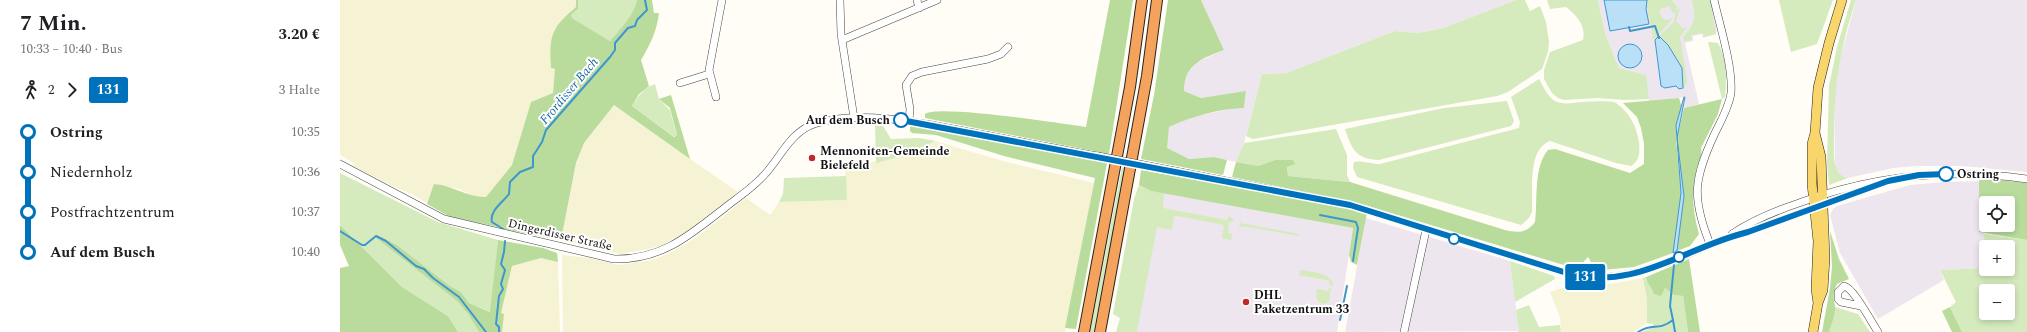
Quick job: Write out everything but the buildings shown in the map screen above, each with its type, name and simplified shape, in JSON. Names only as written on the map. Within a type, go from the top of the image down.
[{"type":"highway","points":[[1084,332],[1130,87],[1142,0]]},
{"type":"highway","points":[[1100,332],[1147,76],[1158,0]]},
{"type":"main road","points":[[1812,332],[1818,303],[1816,289],[1818,201],[1811,160],[1812,144],[1815,133],[1818,88],[1829,43],[1842,0]]},
{"type":"street","points":[[716,97],[709,74],[722,0]]},
{"type":"street","points":[[840,0],[842,40],[854,118]]},
{"type":"street","points":[[917,0],[919,8]]},
{"type":"street","points":[[842,40],[937,0]]},
{"type":"street","points":[[1710,244],[1698,209],[1697,184],[1706,154],[1726,110],[1731,87],[1730,74],[1714,0]]},
{"type":"street","points":[[909,121],[910,109],[906,85],[912,76],[922,72],[996,57],[1008,47]]},
{"type":"street","points":[[680,83],[709,74]]},
{"type":"street","name":"Dingerdisser Straße","points":[[340,164],[444,219],[614,259],[633,258],[655,253],[684,240],[758,182],[794,137],[802,130],[824,121],[854,118],[909,121],[1350,205],[1567,273],[1591,278],[1610,278],[1640,272],[1728,236],[1756,219],[1888,181],[1919,175],[1946,174],[1992,175],[2027,179]]},
{"type":"street","points":[[1404,332],[1426,230]]},
{"type":"street","points":[[1861,306],[1878,332]]},
{"type":"shaded area","points":[[340,0],[576,0],[576,7],[567,15],[551,68],[556,69],[553,93],[531,102],[512,165],[486,197],[476,198],[459,189],[435,185],[427,203],[412,194],[394,187],[353,166],[354,163],[340,155]]},
{"type":"shaded area","points":[[1201,0],[1516,0],[1443,28],[1418,33],[1395,31],[1286,73],[1262,74],[1242,150],[1236,162],[1214,157],[1188,159],[1166,148],[1169,127],[1194,116],[1244,108],[1246,92],[1201,98],[1184,91],[1184,82],[1189,71],[1197,62],[1224,50]]},
{"type":"shaded area","points":[[1598,0],[1710,0],[1717,29],[1716,34],[1703,38],[1702,34],[1693,36],[1693,41],[1685,43],[1699,104],[1684,108],[1685,97],[1649,102],[1645,75],[1619,68],[1605,33]]},
{"type":"shaded area","points":[[1856,0],[2027,0],[2027,172],[1962,166],[1917,166],[1893,168],[1848,178],[1841,175],[1836,168],[1835,160],[1834,102],[1840,59]]},
{"type":"shaded area","points":[[614,105],[738,192],[685,233],[662,245],[649,249],[620,254],[561,240],[576,164],[584,143]]},
{"type":"shaded area","points":[[935,141],[1003,161],[1094,183],[1065,332],[563,332],[562,255],[589,258],[619,265],[653,260],[672,252],[697,237],[746,198],[770,215],[779,202],[846,200],[845,166],[897,158]]},
{"type":"shaded area","points":[[1979,181],[1979,232],[1984,232],[1984,240],[1979,240],[1979,268],[1940,270],[1944,280],[1878,319],[1840,253],[1830,215],[1833,209],[1837,206],[1910,185]]},
{"type":"shaded area","points":[[1164,193],[1353,228],[1337,332],[1130,332]]},
{"type":"shaded area","points":[[1366,218],[1510,261],[1519,331],[1345,332]]},
{"type":"shaded area","points":[[541,258],[558,262],[560,332],[502,332],[504,314],[501,313],[512,266]]},
{"type":"shaded area","points":[[1643,278],[1647,300],[1647,323],[1634,332],[1561,332],[1560,317],[1550,292],[1571,285],[1573,282],[1611,284]]},
{"type":"green space","points":[[576,0],[578,0],[578,9],[571,15],[572,18],[610,41],[630,17],[637,0],[652,0],[654,13],[659,13],[657,26],[653,38],[641,60],[649,86],[639,94],[632,106],[674,137],[677,135],[670,108],[659,99],[671,95],[690,159],[614,105],[584,143],[576,163],[561,240],[503,229],[501,226],[498,227],[450,217],[427,204],[434,184],[474,196],[486,197],[512,165],[531,102],[553,93],[555,69],[551,68],[551,40],[553,33],[561,21],[576,7]]},
{"type":"green space","points":[[578,0],[637,0],[630,17],[610,41],[572,18],[571,15],[578,9]]},
{"type":"green space","points":[[1110,0],[1133,0],[1109,154],[925,118],[925,114],[952,111],[1086,127]]},
{"type":"green space","points":[[1168,0],[1201,0],[1224,50],[1202,59],[1191,68],[1187,74],[1184,91],[1201,98],[1246,91],[1244,108],[1206,114],[1169,127],[1167,148],[1189,159],[1214,157],[1227,160],[1223,175],[1141,159],[1154,95]]},
{"type":"green space","points":[[1516,0],[1525,0],[1530,11],[1540,6],[1546,22],[1549,42],[1548,52],[1542,69],[1508,92],[1497,96],[1253,139],[1246,136],[1262,74],[1286,73],[1395,31],[1418,33],[1443,28]]},
{"type":"green space","points":[[1547,0],[1598,0],[1605,33],[1619,68],[1646,75],[1649,99],[1625,100],[1598,98],[1564,100],[1558,98],[1552,93],[1544,79],[1544,70],[1550,52],[1583,40],[1584,35],[1582,25],[1574,14],[1566,7],[1550,9]]},
{"type":"green space","points":[[1647,0],[1672,0],[1677,7],[1674,14],[1669,6],[1661,9],[1659,12],[1663,19],[1668,20],[1674,17],[1659,34],[1660,35],[1674,22],[1676,10],[1680,8],[1676,21],[1682,28],[1687,27],[1680,37],[1687,81],[1683,91],[1682,68],[1668,45],[1660,37],[1655,40],[1653,39]]},
{"type":"green space","points":[[1692,0],[1710,0],[1716,34],[1704,37],[1703,33],[1691,35],[1692,40],[1684,41],[1683,37],[1693,24],[1694,20]]},
{"type":"green space","points":[[1779,0],[1833,0],[1817,44],[1791,52]]},
{"type":"green space","points":[[1851,0],[1856,0],[1850,17],[1842,52],[1836,87],[1834,123],[1835,163],[1840,174],[1848,178],[1829,185],[1827,162],[1829,86],[1837,47]]},
{"type":"green space","points":[[1708,42],[1718,43],[1725,62],[1725,97],[1722,99]]},
{"type":"green space","points":[[1539,79],[1550,97],[1555,101],[1561,103],[1599,101],[1613,102],[1621,107],[1632,120],[1638,136],[1639,152],[1638,158],[1634,164],[1631,166],[1616,163],[1550,141],[1543,146],[1534,162],[1532,212],[1529,218],[1521,225],[1357,177],[1353,168],[1354,162],[1359,161],[1380,164],[1519,128],[1520,122],[1511,97]]},
{"type":"green space","points":[[655,84],[659,99],[670,110],[677,136],[673,136],[632,106],[644,90]]},
{"type":"green space","points":[[1679,98],[1682,108],[1676,125],[1676,139],[1681,193],[1673,253],[1634,267],[1592,271],[1588,257],[1577,269],[1358,203],[1232,177],[1236,162],[1258,166],[1275,160],[1293,160],[1295,164],[1287,167],[1288,176],[1350,182],[1505,230],[1514,232],[1522,231],[1532,226],[1535,222],[1538,175],[1543,157],[1548,150],[1555,149],[1630,173],[1644,164],[1644,144],[1637,117],[1623,103]]},
{"type":"green space","points":[[1722,99],[1718,114],[1701,148],[1701,154],[1694,180],[1693,203],[1699,234],[1690,246],[1677,251],[1684,196],[1677,138],[1684,108]]},
{"type":"green space","points":[[1507,101],[1514,121],[1511,126],[1379,160],[1365,158],[1356,152],[1350,143],[1345,129],[1444,108]]},
{"type":"green space","points":[[875,125],[883,126],[891,139],[920,138],[935,141],[906,155],[876,163]]},
{"type":"green space","points":[[910,126],[984,138],[1107,163],[1076,329],[1065,328],[1095,178],[1004,156],[936,135],[912,133],[910,131]]},
{"type":"green space","points":[[1336,129],[1347,155],[1347,175],[1350,182],[1288,176],[1287,166],[1275,160],[1258,166],[1236,162],[1244,143]]},
{"type":"green space","points":[[1122,167],[1125,168],[1094,332],[1090,332]]},
{"type":"green space","points":[[1141,170],[1324,202],[1367,213],[1357,265],[1351,262],[1349,255],[1353,228],[1151,191],[1139,185]]},
{"type":"green space","points":[[340,173],[438,222],[498,240],[491,312],[469,303],[461,292],[450,286],[397,245],[375,237],[457,301],[468,314],[479,332],[458,332],[448,316],[402,287],[340,225]]},
{"type":"green space","points":[[846,176],[847,200],[779,202],[783,194],[784,178]]},
{"type":"green space","points":[[1982,178],[2027,183],[2027,240],[1979,232],[2015,232],[2015,196],[1979,196],[1979,181]]},
{"type":"green space","points":[[1139,185],[1151,191],[1164,193],[1163,208],[1227,220],[1229,216],[1234,222],[1229,222],[1228,233],[1232,234],[1231,240],[1222,238],[1224,225],[1177,216],[1174,216],[1172,230],[1157,227],[1137,332],[1116,332],[1120,318],[1113,314],[1134,199]]},
{"type":"green space","points":[[1241,218],[1241,223],[1299,234],[1299,236],[1241,226],[1239,230]]},
{"type":"green space","points":[[340,225],[402,287],[448,316],[458,332],[340,332],[340,268],[349,266],[340,245]]},
{"type":"green space","points":[[1830,231],[1839,259],[1849,279],[1837,284],[1834,295],[1835,309],[1832,323],[1829,332],[1822,332],[1830,288],[1832,267]]},
{"type":"green space","points":[[1984,234],[2027,240],[2027,332],[1962,332],[1950,307],[1956,302],[1940,270],[1979,268],[1979,276],[2015,276],[2015,240],[1984,240]]},
{"type":"green space","points":[[376,235],[397,245],[450,286],[461,292],[469,303],[490,312],[498,240],[543,248],[557,253],[558,262],[541,258],[512,266],[501,313],[504,314],[502,332],[479,332],[468,314],[457,301],[376,238]]},
{"type":"green space","points":[[1689,259],[1700,332],[1688,332],[1683,296],[1674,295],[1665,288],[1661,296],[1654,294],[1646,279],[1646,277]]},
{"type":"green space","points":[[1510,261],[1554,276],[1555,279],[1515,302]]},
{"type":"green space","points":[[1300,270],[1325,275],[1332,281],[1334,286],[1329,285],[1330,281],[1299,275]]},
{"type":"green space","points":[[1646,277],[1646,280],[1652,286],[1665,288],[1674,295],[1683,296],[1688,332],[1641,332],[1653,328],[1653,324],[1647,323],[1647,300],[1643,278]]},
{"type":"green space","points":[[1329,288],[1331,288],[1329,302],[1325,304],[1319,303],[1316,298],[1317,289],[1328,291]]},
{"type":"green space","points":[[1529,305],[1539,327],[1560,325],[1561,332],[1517,332],[1519,331],[1516,310]]},
{"type":"green space","points":[[1835,307],[1858,314],[1870,332],[1829,332]]},
{"type":"green space","points":[[1950,307],[1962,332],[1952,332],[1942,311]]},
{"type":"water","points":[[1604,0],[1647,0],[1646,9],[1649,24],[1610,31]]},
{"type":"water","points":[[1659,36],[1668,45],[1682,68],[1683,88],[1679,89],[1676,86],[1665,88],[1661,86],[1655,40]]},
{"type":"water","points":[[1630,44],[1635,45],[1641,51],[1641,61],[1635,67],[1630,68],[1625,67],[1619,61],[1618,56],[1619,51],[1625,45]]},
{"type":"water","points":[[1684,97],[1677,138],[1684,196],[1677,251],[1673,253],[1681,193],[1676,125]]},
{"type":"waterway","name":"Frordisser Bach","points":[[503,229],[492,222],[492,218],[494,210],[509,194],[510,182],[520,172],[533,167],[533,156],[542,142],[546,130],[610,57],[615,50],[615,43],[628,28],[635,26],[637,20],[647,10],[645,0]]},
{"type":"waterway","points":[[1629,27],[1630,31],[1655,26],[1659,38]]},
{"type":"waterway","points":[[1320,215],[1356,222],[1358,228],[1353,261]]},
{"type":"waterway","points":[[340,231],[362,245],[365,245],[376,236],[386,241],[416,266],[424,269],[433,278],[459,297],[486,332]]},
{"type":"waterway","name":"Frordisser Bach","points":[[499,332],[499,327],[496,324],[499,296],[503,289],[501,284],[505,270],[501,264],[505,241]]},
{"type":"waterway","points":[[1638,332],[1643,329],[1663,326],[1673,320],[1670,306],[1674,265]]},
{"type":"waterway","points":[[1340,320],[1347,286]]},
{"type":"waterway","points":[[1673,320],[1675,332]]},
{"type":"bus line","name":"131","points":[[901,120],[966,131],[1350,205],[1415,227],[1516,256],[1576,276],[1591,278],[1621,276],[1651,269],[1728,236],[1748,232],[1835,199],[1858,193],[1888,181],[1919,175],[1946,174]]},
{"type":"place","name":"Auf dem Busch","points":[[901,120]]},
{"type":"place","name":"Mennoniten-Gemeinde Bielefeld","points":[[812,158]]},
{"type":"place","name":"Ostring","points":[[1946,174]]},
{"type":"place","name":"DHL Paketzentrum 33","points":[[1246,302]]}]
